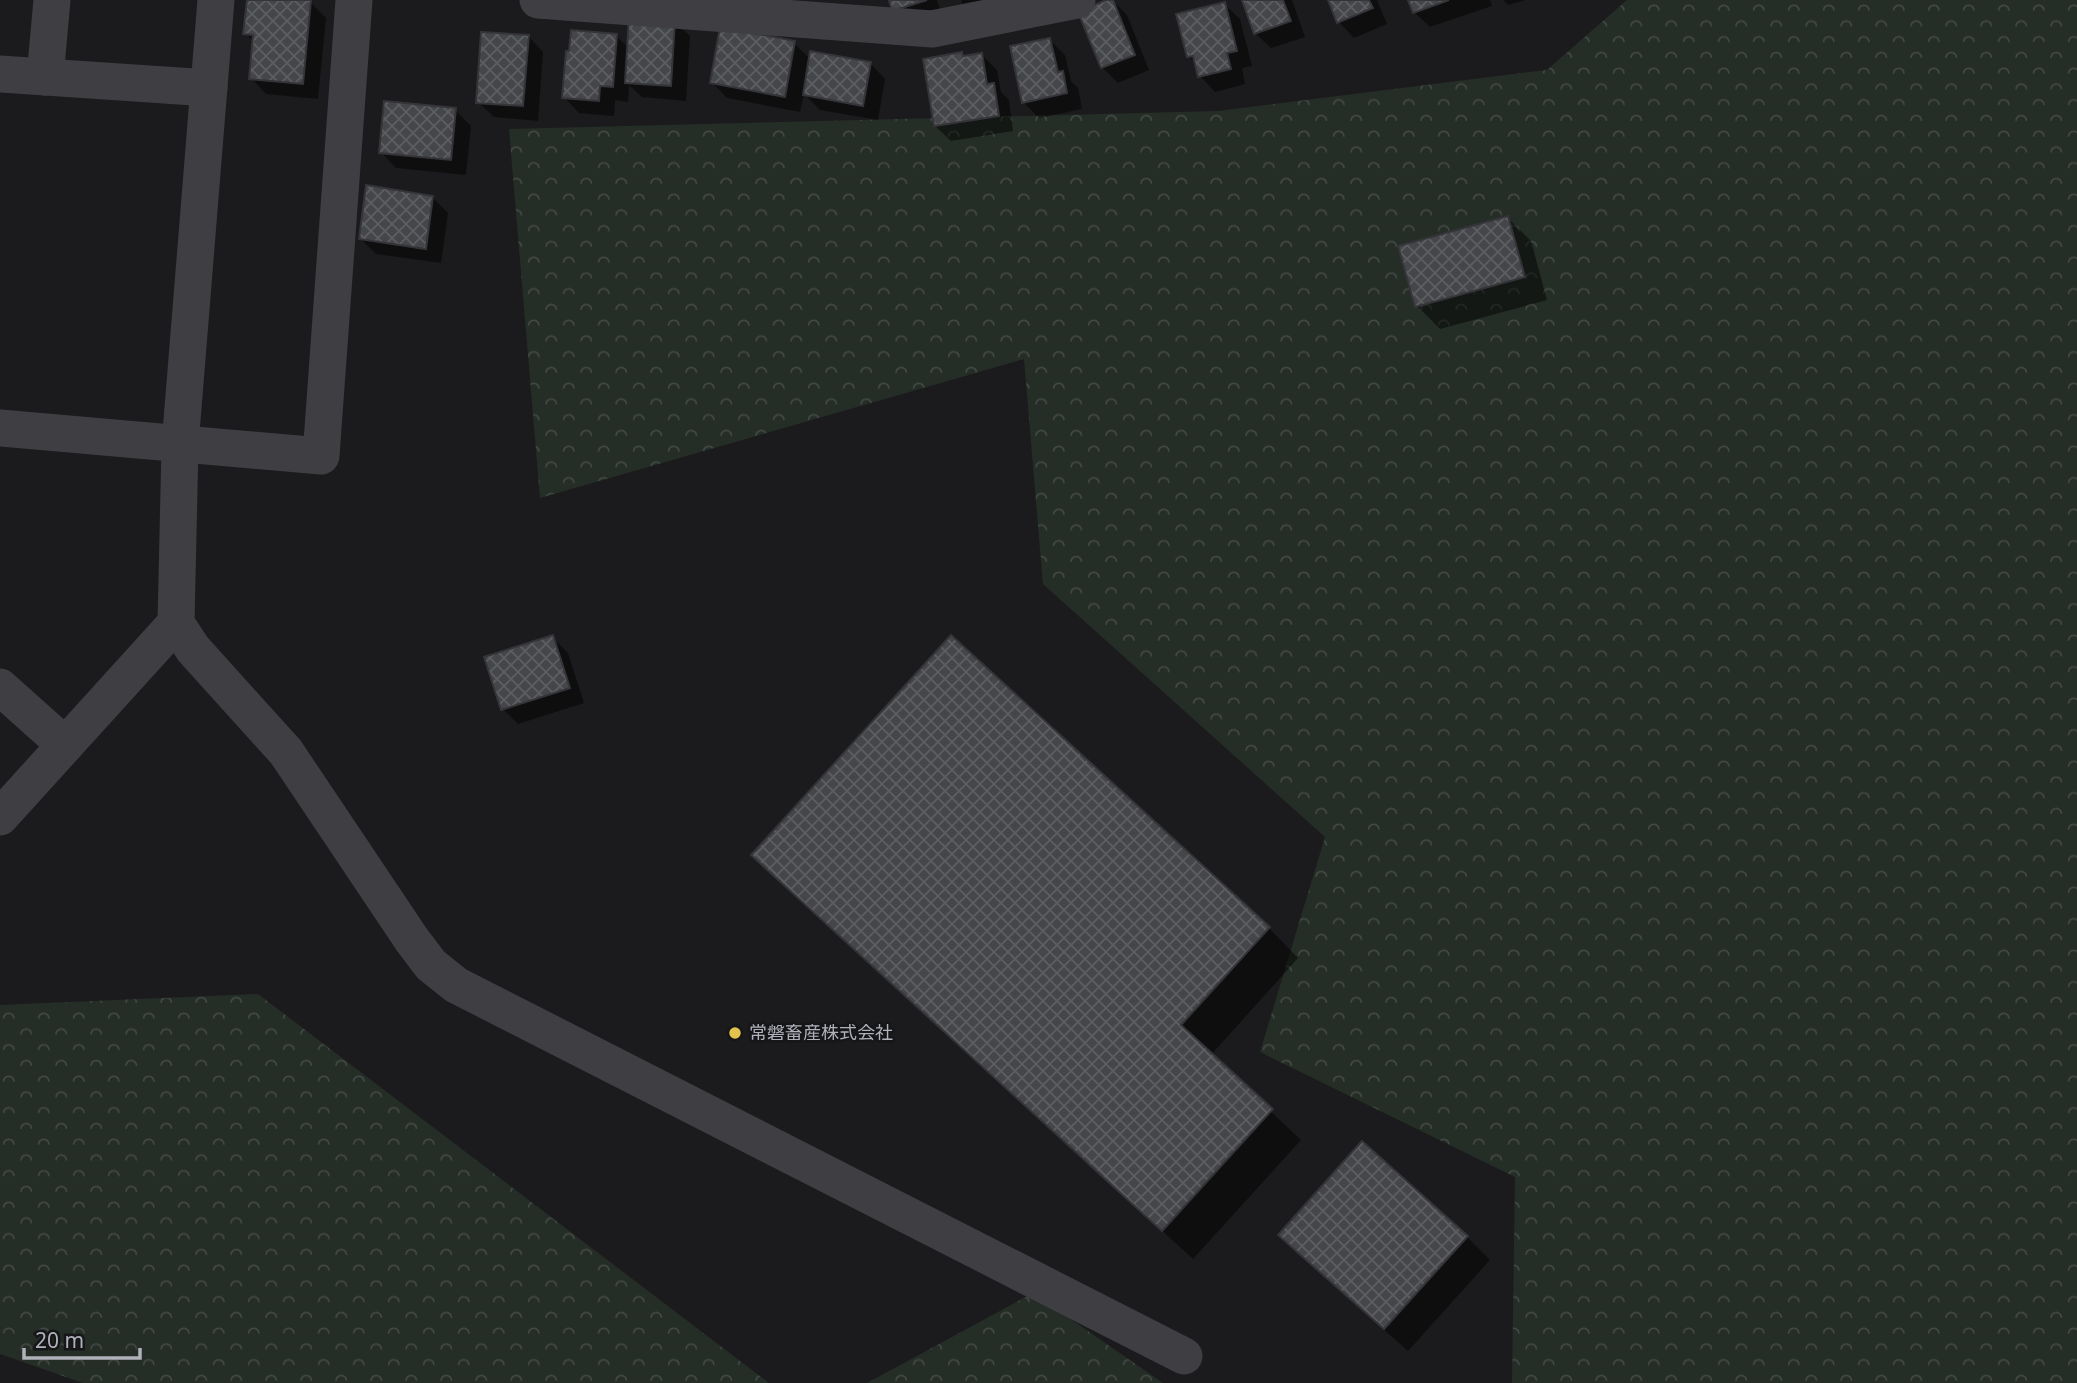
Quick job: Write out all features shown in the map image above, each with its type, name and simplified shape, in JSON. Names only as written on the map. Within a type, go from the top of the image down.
[{"type":"street","points":[[45,77],[52,0]]},
{"type":"street","points":[[216,0],[180,445],[176,623],[193,649],[286,752],[412,940],[431,965],[456,985],[1184,1356]]},
{"type":"street","points":[[0,428],[321,456],[355,0]]},
{"type":"street","points":[[538,0],[842,11],[932,29],[1077,0]]},
{"type":"street","points":[[0,74],[209,88]]},
{"type":"street","points":[[0,817],[176,623]]},
{"type":"street","points":[[0,687],[65,745]]},
{"type":"green space","points":[[1627,0],[2077,0],[2077,1383],[1512,1383],[1515,1177],[1260,1052],[1325,837],[1043,584],[1024,359],[540,498],[509,129],[1218,111],[1547,70]]},
{"type":"green space","points":[[258,994],[769,1383],[83,1383],[0,1354],[0,1005]]},
{"type":"green space","points":[[1033,1293],[1163,1383],[867,1383]]},
{"type":"building","points":[[247,0],[311,0],[303,84],[249,79],[253,35],[243,34]]},
{"type":"building","points":[[889,0],[927,0],[892,11]]},
{"type":"building","points":[[1106,0],[1113,0],[1135,55],[1101,68],[1078,12]]},
{"type":"building","points":[[1242,0],[1283,0],[1291,21],[1254,34]]},
{"type":"building","points":[[1328,0],[1369,0],[1373,8],[1337,23]]},
{"type":"building","points":[[1408,0],[1449,0],[1413,13]]},
{"type":"building","points":[[1225,2],[1237,51],[1227,53],[1231,69],[1198,77],[1193,56],[1187,57],[1176,14]]},
{"type":"building","points":[[629,16],[675,19],[671,86],[625,83]]},
{"type":"building","points":[[720,27],[795,41],[785,97],[710,83]]},
{"type":"building","points":[[571,30],[617,34],[613,87],[600,86],[599,101],[562,98],[566,51],[569,51]]},
{"type":"building","points":[[481,32],[529,35],[523,106],[476,103]]},
{"type":"building","points":[[1050,38],[1058,72],[1063,71],[1067,93],[1022,103],[1010,46]]},
{"type":"building","points":[[810,51],[871,62],[863,106],[803,95]]},
{"type":"building","points":[[962,52],[963,56],[982,53],[987,84],[994,83],[999,116],[934,126],[923,59]]},
{"type":"building","points":[[384,101],[456,108],[451,160],[379,153]]},
{"type":"building","points":[[366,185],[433,196],[426,249],[359,239]]},
{"type":"building","points":[[1508,216],[1525,277],[1415,307],[1398,246]]},
{"type":"building","points":[[553,635],[570,688],[501,710],[484,657]]},
{"type":"building","points":[[951,635],[1270,927],[1181,1025],[1273,1109],[1162,1231],[751,855]]},
{"type":"building","points":[[1362,1141],[1468,1236],[1384,1329],[1278,1235]]},
{"type":"place","name":"常磐畜産株式会社","points":[[735,1033]]}]
